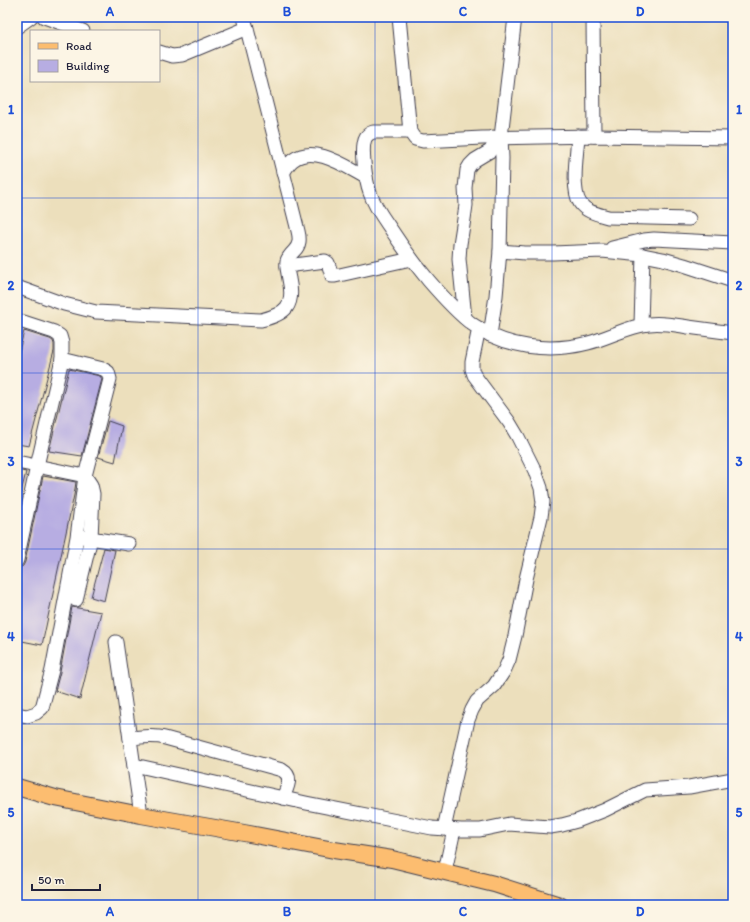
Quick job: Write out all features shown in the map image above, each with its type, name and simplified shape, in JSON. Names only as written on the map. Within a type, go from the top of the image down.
[{"type":"main road","points":[[17,786],[55,798],[141,815],[392,859],[494,884],[560,905]]},
{"type":"street","points":[[17,27],[31,17]]},
{"type":"street","points":[[44,17],[80,30]]},
{"type":"street","points":[[399,17],[410,132],[415,139],[423,141],[497,137],[578,136],[733,138]]},
{"type":"street","points":[[465,318],[460,244],[466,205],[465,188],[467,170],[475,160],[490,151],[497,137],[515,17]]},
{"type":"street","points":[[593,17],[594,136]]},
{"type":"street","points":[[17,287],[64,304],[96,312],[261,320],[272,318],[284,311],[290,302],[291,289],[287,266],[288,259],[299,244],[300,239],[245,23],[182,55],[172,56],[160,52]]},
{"type":"street","points":[[410,132],[373,132],[368,134],[365,138],[364,169],[371,196],[378,210],[411,259],[432,284],[472,324],[484,331],[527,346],[550,348],[588,343],[609,337],[632,327],[650,324],[667,324],[733,334]]},
{"type":"street","points":[[578,136],[575,185],[580,203],[586,209],[608,217],[689,219]]},
{"type":"street","points":[[445,871],[449,829],[468,720],[477,701],[494,686],[509,660],[514,643],[543,502],[541,488],[535,471],[522,444],[509,422],[474,375],[472,369],[472,362],[496,296],[500,251],[502,158],[497,137]]},
{"type":"street","points":[[284,173],[292,160],[313,154],[330,159],[366,177]]},
{"type":"street","points":[[602,251],[644,240],[654,239],[733,243]]},
{"type":"street","points":[[500,251],[525,253],[602,251],[643,255],[664,259],[733,281]]},
{"type":"street","points":[[640,325],[643,255]]},
{"type":"street","points":[[287,266],[325,261],[328,263],[332,276],[335,276],[411,259]]},
{"type":"street","points":[[17,320],[54,332],[60,336],[62,343],[62,359],[17,560]]},
{"type":"street","points":[[17,714],[27,716],[36,713],[42,708],[56,647],[77,537],[84,476],[110,379],[108,372],[103,369],[62,359]]},
{"type":"street","points":[[17,462],[84,476],[91,484],[93,494],[91,538],[76,600]]},
{"type":"street","points":[[77,537],[129,544]]},
{"type":"street","points":[[116,642],[141,815]]},
{"type":"street","points":[[130,738],[158,736],[282,770],[289,776],[283,798]]},
{"type":"street","points":[[134,765],[283,798],[432,828],[480,830],[509,824],[550,827],[562,825],[605,810],[645,790],[689,787],[733,779]]},
{"type":"building","points":[[24,331],[50,339],[54,344],[54,351],[29,446],[17,444],[17,360]]},
{"type":"building","points":[[69,369],[100,376],[102,379],[82,456],[49,451]]},
{"type":"building","points":[[108,421],[122,426],[115,462],[98,457]]},
{"type":"building","points":[[17,470],[26,472],[20,497],[17,497]]},
{"type":"building","points":[[43,476],[76,482],[42,645],[17,640],[17,577],[19,568],[23,566],[25,562]]},
{"type":"building","points":[[104,548],[115,550],[104,601],[91,597]]},
{"type":"building","points":[[72,607],[101,612],[80,699],[55,691]]}]
